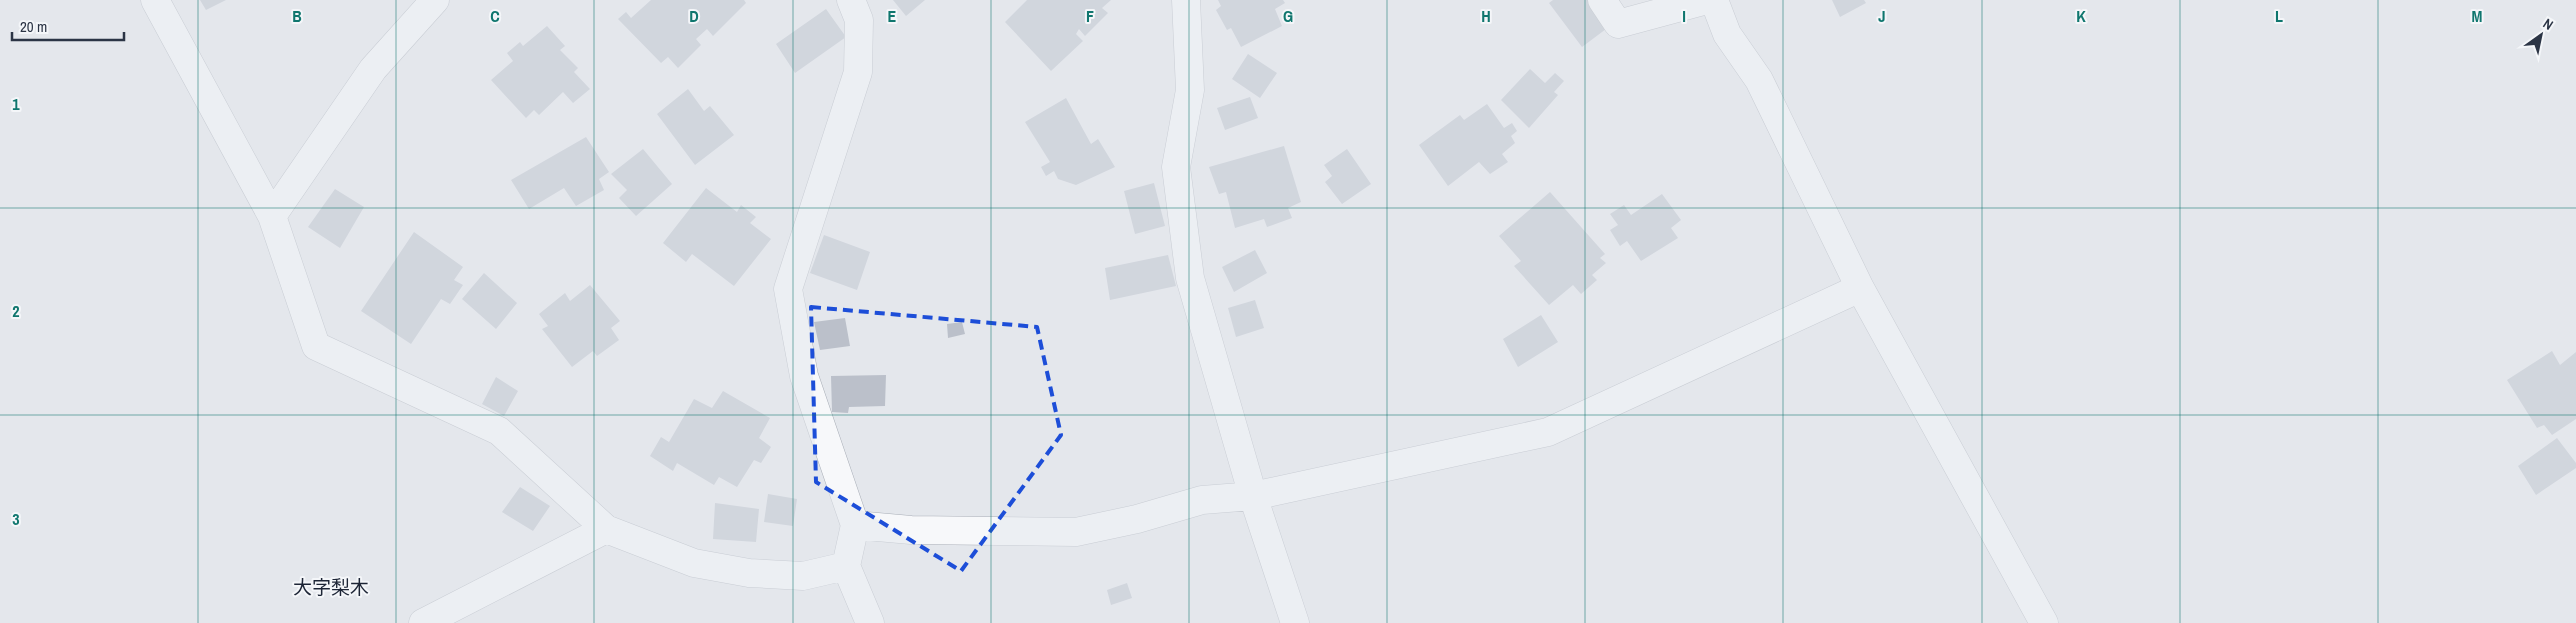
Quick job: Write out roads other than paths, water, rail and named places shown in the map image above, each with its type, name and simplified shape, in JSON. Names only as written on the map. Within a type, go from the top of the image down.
[{"type":"street","points":[[155,0],[272,216],[316,346],[499,431],[606,529],[694,563],[749,573],[803,576],[846,566]]},
{"type":"street","points":[[272,216],[373,69],[435,0]]},
{"type":"street","points":[[851,0],[859,20],[858,72],[788,289],[804,376],[855,525],[846,566],[870,623]]},
{"type":"street","points":[[1186,0],[1190,90],[1176,167],[1190,278],[1253,496],[1295,623]]},
{"type":"street","points":[[1602,0],[1618,24],[1707,0]]},
{"type":"street","points":[[1714,0],[1727,34],[1759,80],[1860,288],[2044,623]]},
{"type":"street","points":[[855,525],[911,530],[1076,532],[1137,519],[1202,500],[1253,496],[1548,432],[1860,288]]},
{"type":"street","points":[[423,623],[606,529]]},
{"type":"district","name":"大字梨木","points":[[331,587]]}]
